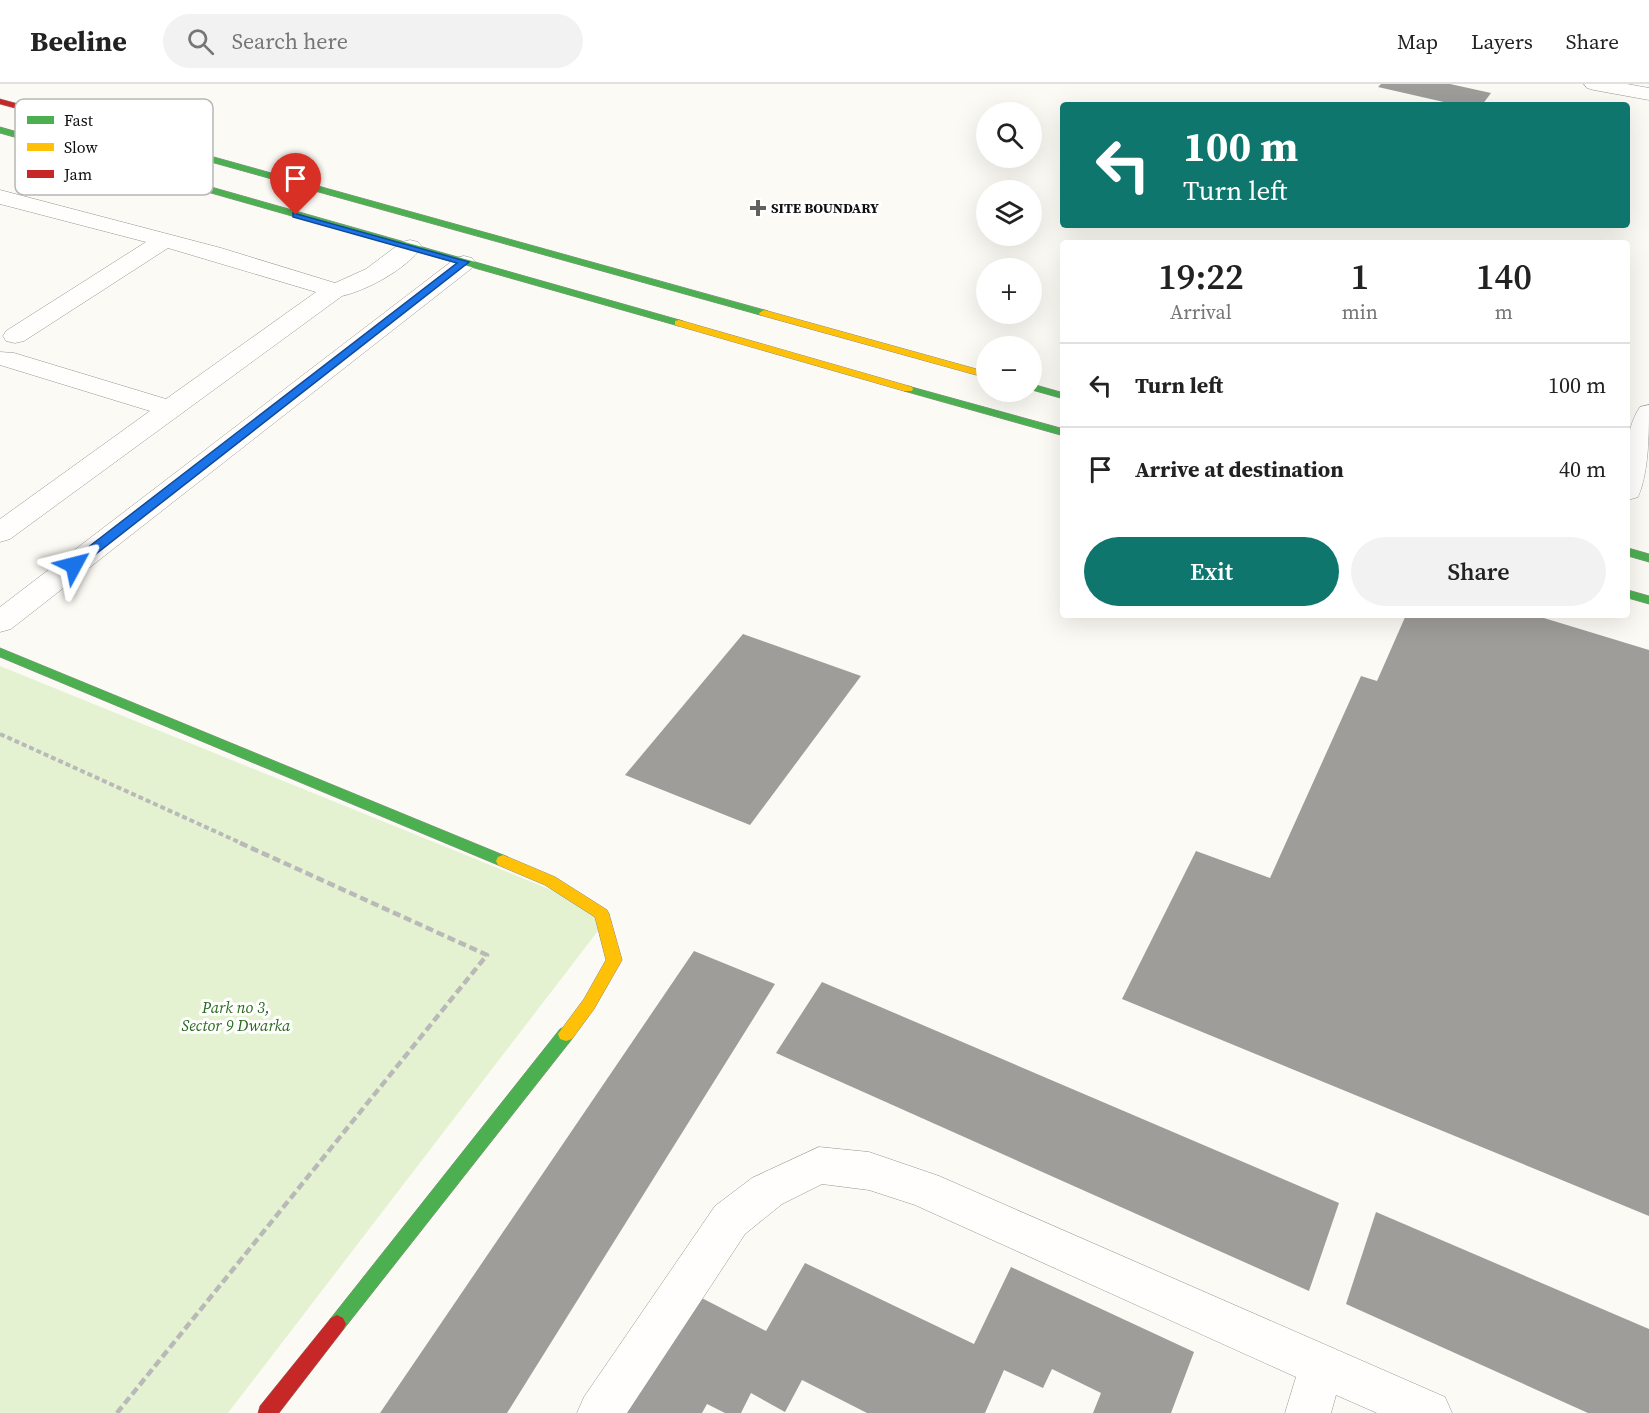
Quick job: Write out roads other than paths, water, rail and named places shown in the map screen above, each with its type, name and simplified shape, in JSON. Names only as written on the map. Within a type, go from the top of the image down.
[{"type":"street","points":[[1594,84],[1649,94]]},
{"type":"street","points":[[0,101],[15,105]]},
{"type":"street","points":[[0,130],[15,134]]},
{"type":"street","points":[[213,160],[976,372]]},
{"type":"street","points":[[213,191],[1060,432]]},
{"type":"street","points":[[0,197],[165,240],[334,290],[359,284],[410,247]]},
{"type":"street","points":[[7,355],[165,240]]},
{"type":"street","points":[[0,622],[464,262]]},
{"type":"street","points":[[0,532],[334,290]]},
{"type":"street","points":[[7,355],[160,416]]},
{"type":"street","points":[[1042,390],[1060,395]]},
{"type":"street","points":[[1630,484],[1649,413]]},
{"type":"street","points":[[1630,553],[1649,558]]},
{"type":"street","points":[[1630,595],[1649,600]]},
{"type":"street","points":[[0,652],[550,881],[602,914],[614,960],[589,1004],[267,1413]]},
{"type":"street","points":[[600,1413],[730,1220],[767,1191],[819,1165],[869,1171],[924,1189],[1429,1413]]},
{"type":"street","points":[[1308,1413],[1322,1366]]},
{"type":"place","name":"SITE BOUNDARY","points":[[758,208]]},
{"type":"park label","name":"Park no 3, Sector 9 Dwarka","points":[[236,1016]]}]
